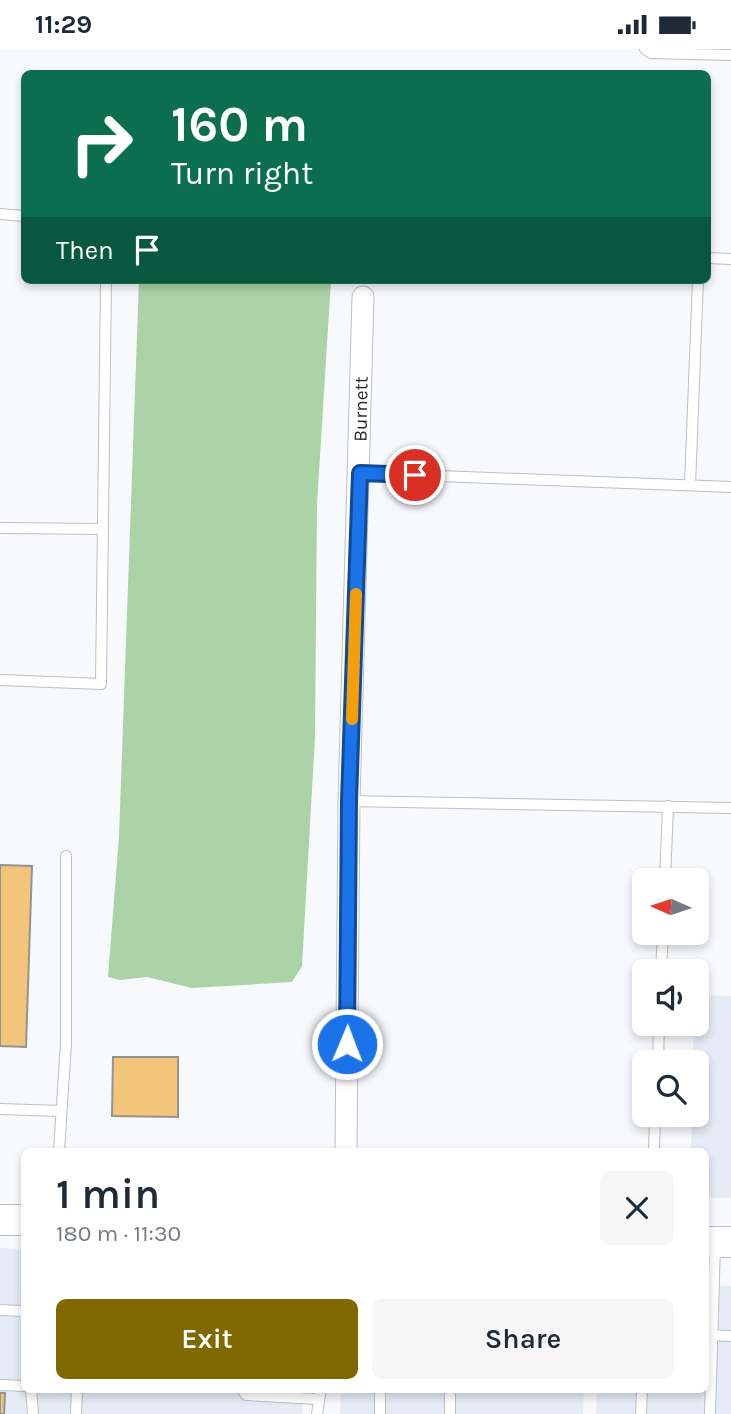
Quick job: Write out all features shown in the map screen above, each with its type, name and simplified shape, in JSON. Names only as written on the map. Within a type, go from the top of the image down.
[{"type":"main road","points":[[0,1220],[21,1220]]},
{"type":"street","name":"Burnett","points":[[346,1148],[349,801],[363,297]]},
{"type":"lane","points":[[645,49],[651,53],[731,55]]},
{"type":"lane","points":[[0,214],[21,216]]},
{"type":"lane","points":[[711,258],[731,259]]},
{"type":"lane","points":[[0,680],[101,684],[106,284]]},
{"type":"lane","points":[[690,485],[698,284]]},
{"type":"lane","points":[[360,473],[731,487]]},
{"type":"lane","points":[[0,528],[103,529]]},
{"type":"lane","points":[[349,801],[731,808]]},
{"type":"lane","points":[[665,868],[668,806]]},
{"type":"lane","points":[[59,1148],[66,1043],[66,856]]},
{"type":"lane","points":[[0,1109],[61,1111]]},
{"type":"lane","points":[[654,1148],[655,1127]]},
{"type":"lane","points":[[709,1414],[709,1335],[717,1242]]},
{"type":"lane","points":[[0,1310],[21,1311]]},
{"type":"lane","points":[[709,1335],[731,1336]]},
{"type":"lane","points":[[0,1385],[21,1386]]},
{"type":"lane","points":[[31,1393],[33,1414]]},
{"type":"lane","points":[[76,1414],[77,1393]]},
{"type":"lane","points":[[245,1393],[319,1394],[317,1414]]},
{"type":"lane","points":[[380,1393],[380,1414]]},
{"type":"lane","points":[[450,1393],[450,1414]]},
{"type":"lane","points":[[641,1414],[642,1393]]},
{"type":"shaded area","points":[[709,995],[731,996],[731,1198],[709,1198],[709,1148],[691,1148],[692,1127],[709,1127],[709,1050],[693,1050],[694,1036],[709,1036]]},
{"type":"shaded area","points":[[0,1248],[21,1249],[21,1393],[303,1393],[302,1414],[0,1414]]},
{"type":"shaded area","points":[[709,1285],[731,1286],[731,1414],[596,1414],[597,1393],[709,1393]]},
{"type":"shaded area","points":[[341,1393],[584,1393],[583,1414],[340,1414]]},
{"type":"green space","points":[[139,284],[331,284],[317,504],[315,736],[302,966],[292,982],[192,988],[147,977],[120,980],[108,977],[119,837]]},
{"type":"building","points":[[0,865],[32,866],[26,1047],[0,1046]]},
{"type":"building","points":[[113,1057],[178,1057],[178,1117],[112,1116]]},
{"type":"building","points":[[0,1393],[5,1393],[4,1414],[0,1414]]},
{"type":"slow traffic","points":[[352,719],[356,594]]},
{"type":"route","points":[[347,1044],[349,801],[360,473],[415,475]]}]
